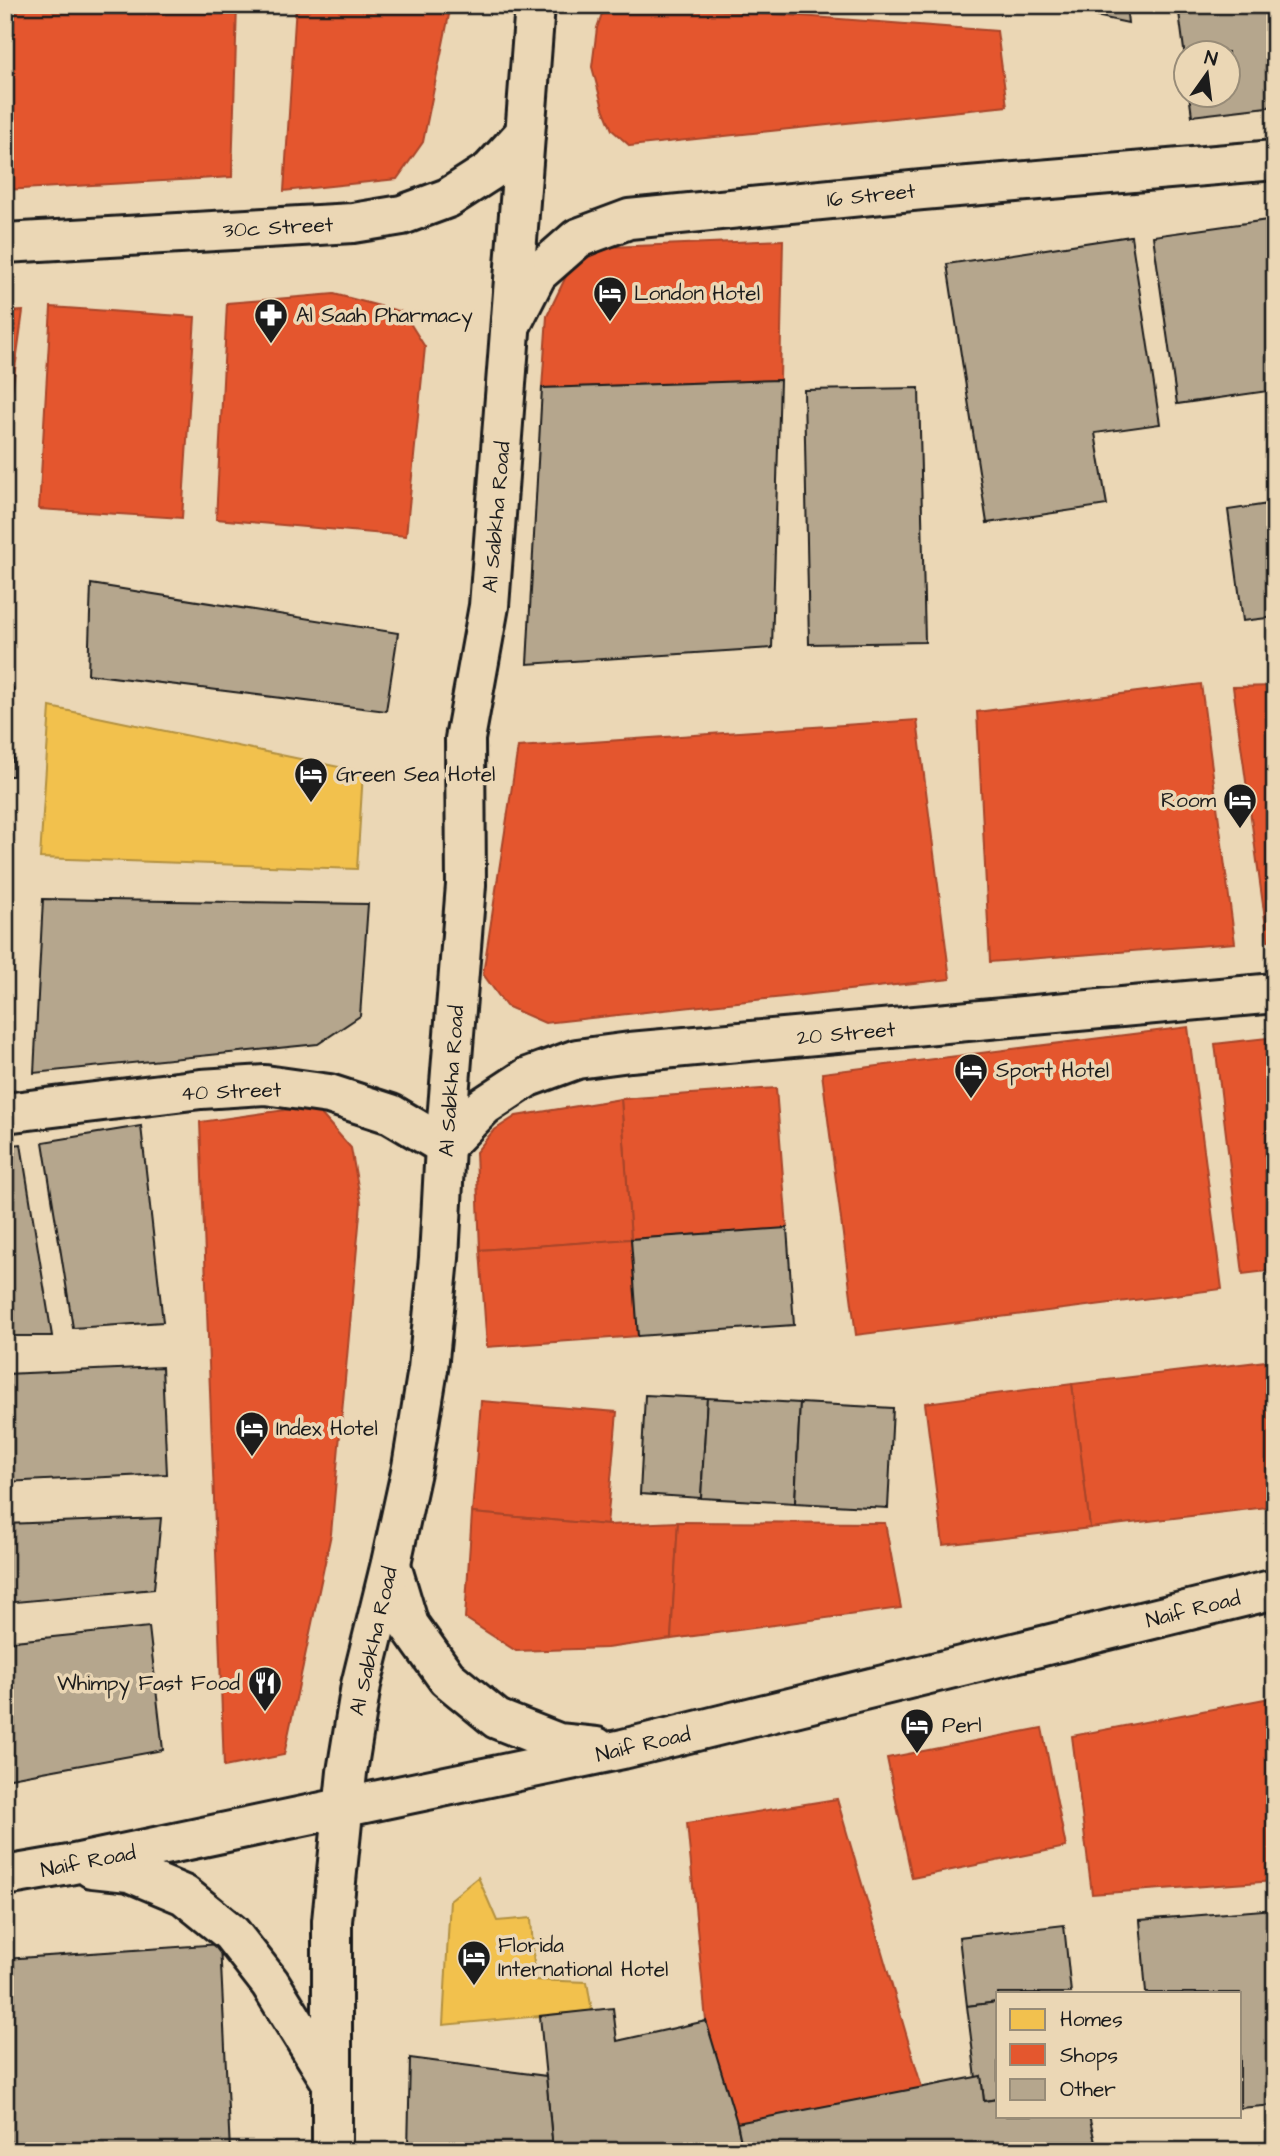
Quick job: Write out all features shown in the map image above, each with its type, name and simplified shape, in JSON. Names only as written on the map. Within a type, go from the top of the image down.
[{"type":"street","name":"Al Sabkha Road","points":[[332,2151],[332,1921],[343,1808],[360,1685],[412,1467],[428,1369],[439,1258],[445,1146],[466,885],[466,739],[489,606],[536,5]]},
{"type":"street","name":"30c Street","points":[[5,243],[353,223],[402,215],[448,198],[489,171],[524,134]]},
{"type":"street","name":"16 Street","points":[[513,321],[537,274],[557,256],[578,238],[629,219],[1275,160]]},
{"type":"street","name":"20 Street","points":[[445,1146],[484,1106],[528,1077],[577,1059],[1275,993]]},
{"type":"street","name":"40 Street","points":[[5,1113],[201,1089],[265,1085],[329,1094],[391,1114],[445,1146]]},
{"type":"street","points":[[391,1563],[410,1625],[447,1678],[497,1719],[558,1743],[623,1749]]},
{"type":"street","name":"Naif Road","points":[[5,1876],[69,1865],[623,1749],[1275,1589]]},
{"type":"street","points":[[69,1865],[129,1871],[184,1895],[231,1933],[270,1983],[332,2083]]},
{"type":"building: Homes","points":[[50,707],[363,772],[357,869],[40,858]]},
{"type":"building: Homes","points":[[478,1877],[497,1921],[531,1918],[535,1980],[587,1982],[592,2011],[443,2025],[450,1900]]},
{"type":"building: Shops","points":[[5,5],[237,5],[232,177],[5,190]]},
{"type":"building: Shops","points":[[296,5],[451,5],[423,142],[397,179],[284,191]]},
{"type":"building: Shops","points":[[605,5],[654,5],[997,31],[1007,106],[630,146],[612,130],[592,67],[597,28]]},
{"type":"building: Shops","points":[[783,240],[780,380],[542,388],[547,316],[571,266],[609,247]]},
{"type":"building: Shops","points":[[334,294],[403,312],[425,347],[406,536],[216,519],[227,303]]},
{"type":"building: Shops","points":[[51,307],[195,317],[182,518],[39,509]]},
{"type":"building: Shops","points":[[23,311],[5,442],[5,312]]},
{"type":"building: Shops","points":[[1201,684],[1235,943],[990,962],[977,712]]},
{"type":"building: Shops","points":[[1275,686],[1275,941],[1268,941],[1233,687]]},
{"type":"building: Shops","points":[[917,720],[950,979],[545,1023],[506,1006],[483,974],[518,747]]},
{"type":"building: Shops","points":[[1188,1027],[1222,1289],[856,1335],[822,1073]]},
{"type":"building: Shops","points":[[1275,1037],[1275,1270],[1243,1274],[1215,1044]]},
{"type":"building: Shops","points":[[776,1088],[787,1228],[631,1239],[621,1099]]},
{"type":"building: Shops","points":[[621,1099],[631,1239],[480,1250],[476,1152],[493,1131],[516,1116]]},
{"type":"building: Shops","points":[[314,1106],[351,1148],[361,1203],[331,1534],[284,1755],[224,1767],[200,1122]]},
{"type":"building: Shops","points":[[631,1239],[638,1336],[487,1347],[480,1250]]},
{"type":"building: Shops","points":[[1275,1360],[1275,1506],[1090,1528],[1072,1384]]},
{"type":"building: Shops","points":[[1072,1384],[1090,1528],[943,1545],[925,1403]]},
{"type":"building: Shops","points":[[481,1401],[617,1412],[607,1525],[472,1513]]},
{"type":"building: Shops","points":[[472,1513],[607,1525],[678,1522],[671,1639],[607,1648],[516,1651],[465,1618]]},
{"type":"building: Shops","points":[[678,1522],[885,1523],[901,1608],[671,1639]]},
{"type":"building: Shops","points":[[1275,1697],[1275,1881],[1092,1894],[1072,1736]]},
{"type":"building: Shops","points":[[1042,1728],[1066,1847],[912,1878],[887,1758]]},
{"type":"building: Shops","points":[[837,1799],[922,2088],[737,2123],[706,2021],[687,1823]]},
{"type":"building: Other","points":[[1045,5],[1126,5],[1128,23]]},
{"type":"building: Other","points":[[1178,5],[1275,5],[1275,106],[1192,116],[1191,108],[1242,108],[1242,38],[1182,38]]},
{"type":"building: Other","points":[[1275,219],[1275,390],[1177,404],[1153,236]]},
{"type":"building: Other","points":[[1131,236],[1160,424],[1095,433],[1107,505],[987,523],[947,264]]},
{"type":"building: Other","points":[[780,380],[772,648],[527,664],[542,388]]},
{"type":"building: Other","points":[[919,388],[925,642],[809,644],[804,390]]},
{"type":"building: Other","points":[[1275,503],[1275,617],[1243,621],[1228,510]]},
{"type":"building: Other","points":[[91,584],[398,633],[386,711],[88,674]]},
{"type":"building: Other","points":[[5,688],[13,688],[13,776],[5,776]]},
{"type":"building: Other","points":[[43,899],[368,904],[360,1016],[318,1044],[34,1073]]},
{"type":"building: Other","points":[[141,1126],[163,1322],[73,1328],[43,1142]]},
{"type":"building: Other","points":[[21,1144],[52,1336],[5,1336],[5,1146]]},
{"type":"building: Other","points":[[787,1228],[794,1325],[638,1336],[631,1239]]},
{"type":"building: Other","points":[[162,1367],[167,1474],[5,1482],[5,1374]]},
{"type":"building: Other","points":[[645,1395],[707,1398],[701,1498],[640,1494]]},
{"type":"building: Other","points":[[707,1398],[800,1403],[795,1503],[701,1498]]},
{"type":"building: Other","points":[[800,1403],[893,1408],[888,1508],[795,1503]]},
{"type":"building: Other","points":[[161,1518],[154,1589],[5,1603],[5,1524]]},
{"type":"building: Other","points":[[149,1627],[163,1750],[5,1779],[5,1642]]},
{"type":"building: Other","points":[[1275,1909],[1275,2105],[1242,2108],[1242,1992],[1146,1992],[1140,1920]]},
{"type":"building: Other","points":[[1064,1925],[1071,1992],[996,1992],[996,2002],[967,2006],[959,1937]]},
{"type":"building: Other","points":[[220,1944],[230,2151],[5,2151],[5,1959]]},
{"type":"building: Other","points":[[996,2002],[996,2099],[984,2101],[981,2076],[976,2078],[967,2006]]},
{"type":"building: Other","points":[[613,2008],[617,2041],[706,2021],[743,2151],[553,2151],[540,2016]]},
{"type":"building: Other","points":[[410,2058],[546,2076],[553,2151],[408,2151]]},
{"type":"building: Other","points":[[981,2076],[984,2101],[996,2099],[996,2118],[1089,2118],[1097,2151],[743,2151],[737,2123]]},
{"type":"place","name":"London Hotel","points":[[610,323]]},
{"type":"place","name":"Al Saah Pharmacy","points":[[271,345]]},
{"type":"place","name":"Green Sea Hotel","points":[[311,804]]},
{"type":"place","name":"Room","points":[[1240,830]]},
{"type":"place","name":"Sport Hotel","points":[[971,1100]]},
{"type":"place","name":"Index Hotel","points":[[252,1458]]},
{"type":"place","name":"Whimpy Fast Food","points":[[265,1713]]},
{"type":"place","name":"Perl","points":[[917,1755]]},
{"type":"place","name":"Florida International Hotel","points":[[474,1987]]}]
